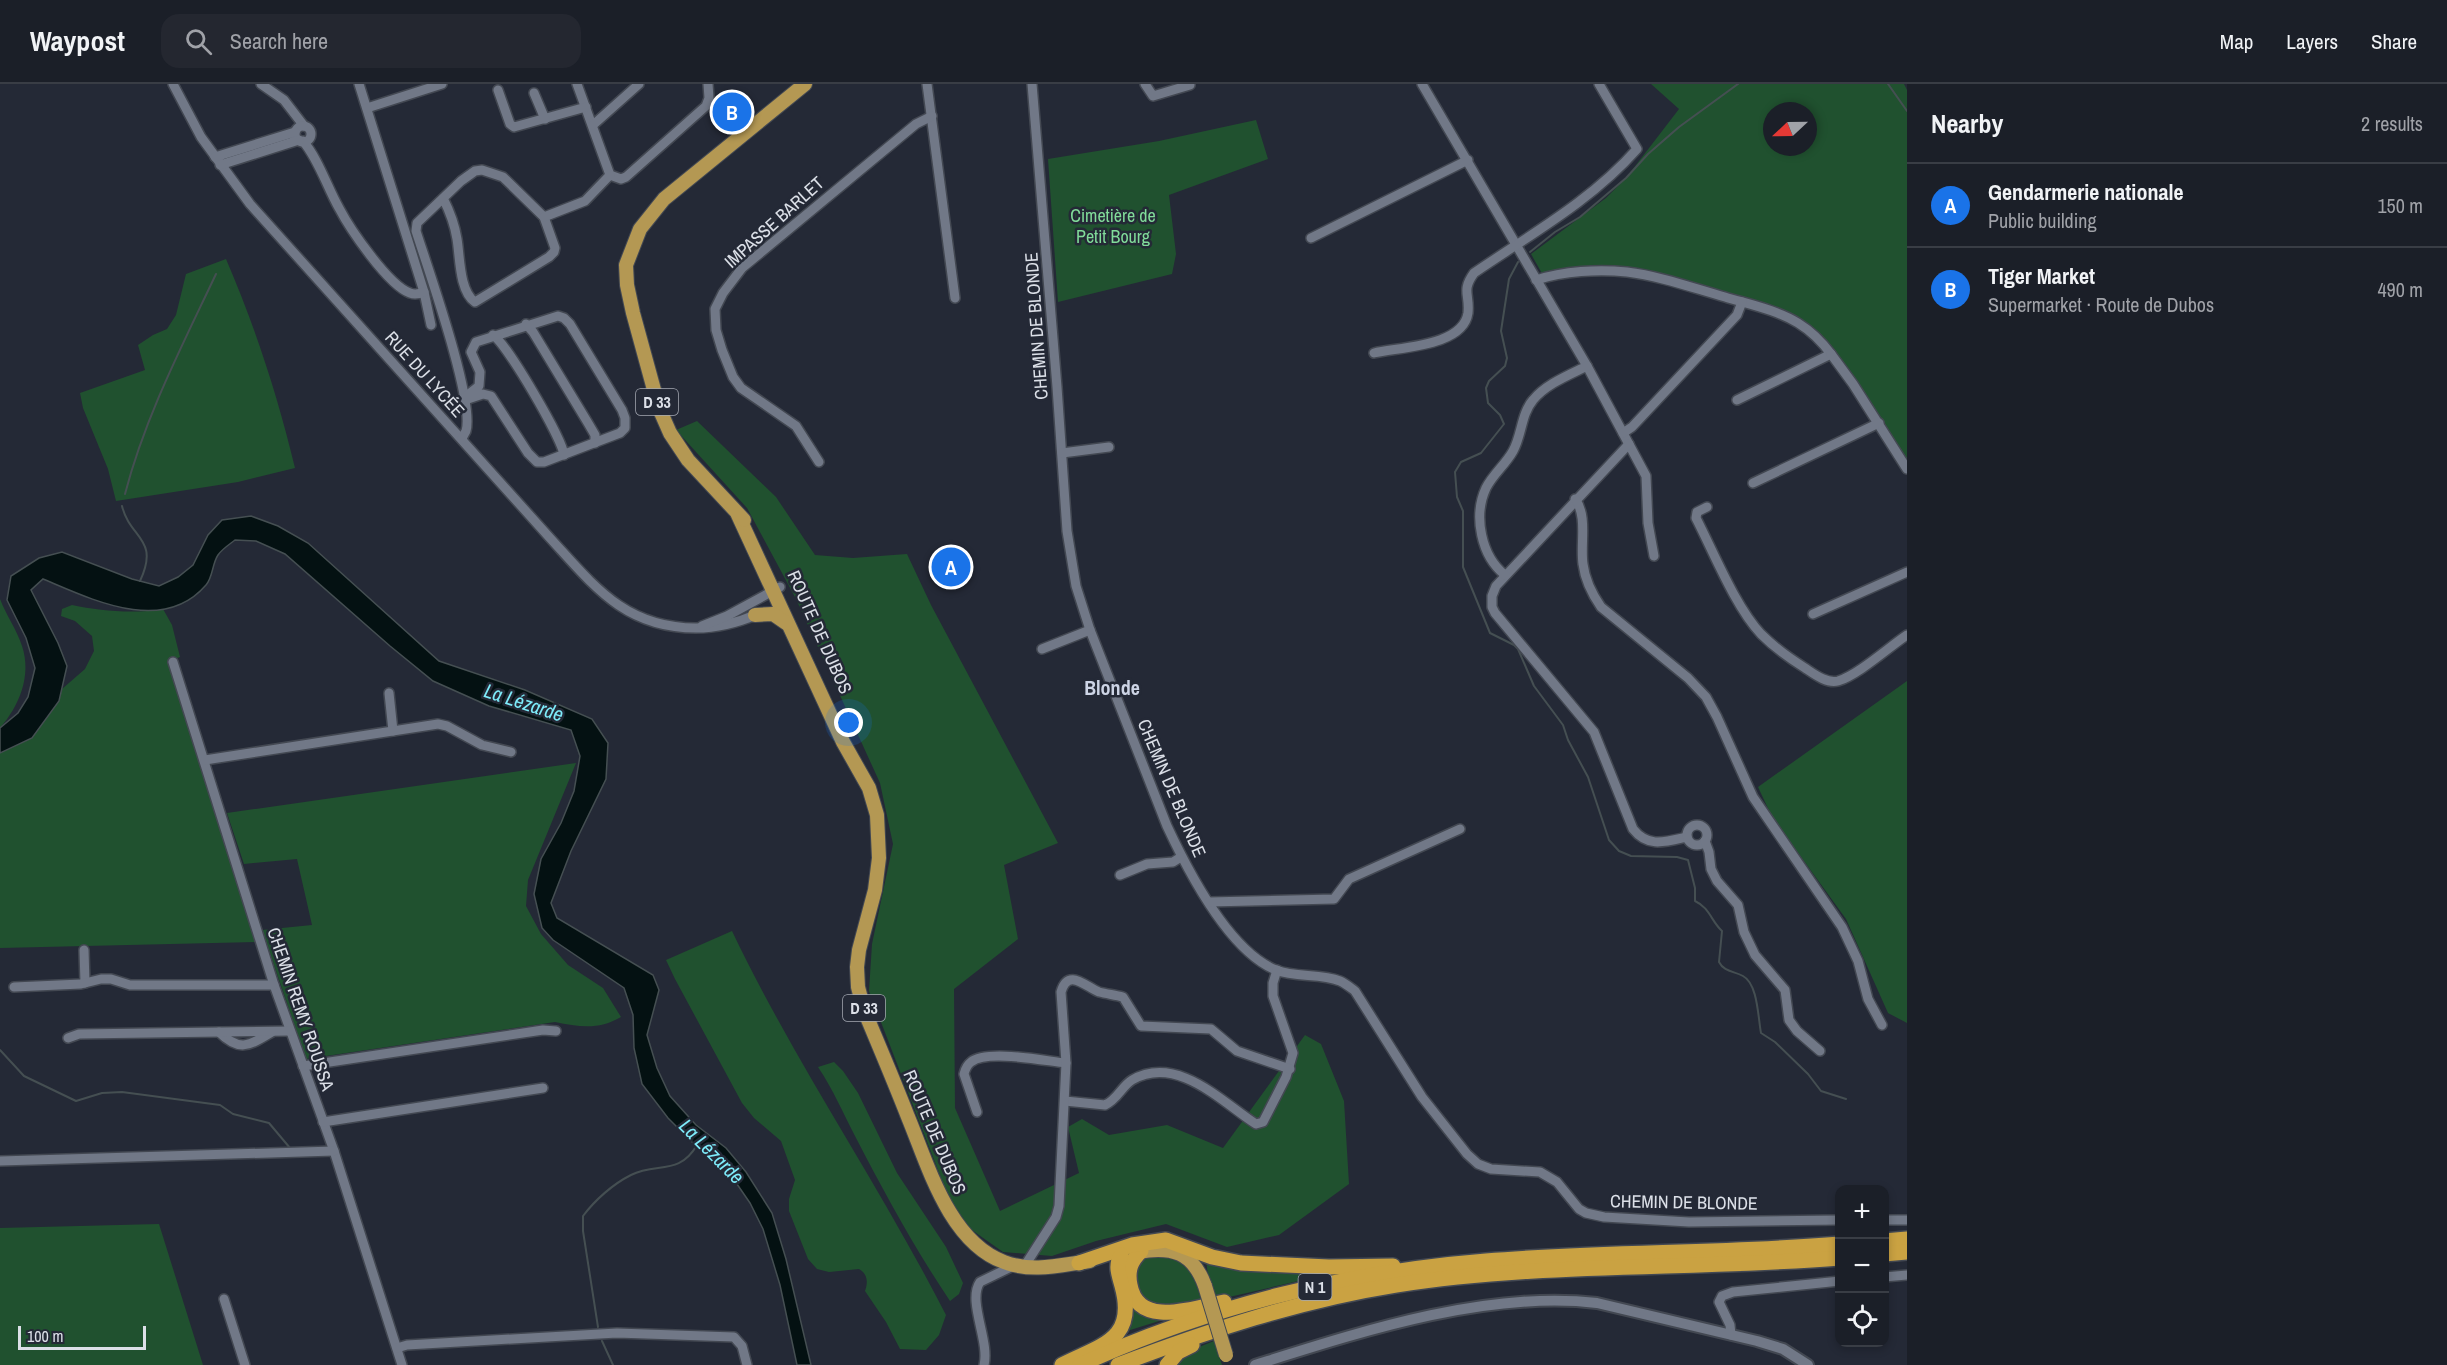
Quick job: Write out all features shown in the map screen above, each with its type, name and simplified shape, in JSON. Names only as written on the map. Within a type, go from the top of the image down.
[{"type":"highway","points":[[1889,1241],[1907,1239]]},
{"type":"highway","points":[[1085,1262],[1131,1245],[1166,1240],[1212,1257],[1241,1263],[1329,1267],[1438,1267]]},
{"type":"highway","name":"N 1","points":[[1080,1365],[1164,1329],[1246,1304],[1312,1288],[1438,1267],[1551,1257],[1774,1250],[1835,1244]]},
{"type":"highway","points":[[1141,1251],[1133,1259],[1129,1268],[1130,1288],[1135,1300],[1145,1308],[1156,1312],[1174,1313],[1244,1298],[1312,1288]]},
{"type":"highway","points":[[1889,1254],[1907,1252]]},
{"type":"highway","points":[[1062,1365],[1114,1339],[1123,1326],[1126,1312],[1117,1264],[1121,1255]]},
{"type":"highway","name":"N 1","points":[[1118,1365],[1233,1325],[1305,1305],[1395,1285],[1544,1270],[1759,1264],[1835,1258]]},
{"type":"highway","points":[[1085,1262],[1108,1267],[1118,1274]]},
{"type":"highway","points":[[1167,1365],[1178,1352],[1279,1320],[1305,1305]]},
{"type":"main road","name":"ROUTE DE DUBOS","points":[[805,84],[664,199],[640,229],[626,265],[627,285],[659,408],[670,433],[688,460],[738,515],[850,741],[869,788],[880,834],[879,858],[875,890],[859,950],[858,987],[864,1010],[941,1198],[964,1232],[977,1246],[994,1258],[1020,1266],[1043,1268],[1162,1249],[1179,1253],[1193,1262],[1205,1286],[1228,1360]]},
{"type":"main road","name":"ROUTE DE DUBOS","points":[[782,603],[788,624],[843,742],[860,769]]},
{"type":"main road","points":[[755,615],[773,614],[781,617],[788,624]]},
{"type":"street","name":"RUE DU LYCÉE","points":[[173,84],[201,137],[250,204],[579,570],[615,602],[641,619],[652,623],[697,628],[720,627],[782,603]]},
{"type":"street","points":[[261,84],[284,100],[295,114],[302,137],[339,208],[371,255],[388,275],[408,292],[413,295],[424,292]]},
{"type":"street","points":[[359,84],[424,292],[431,325]]},
{"type":"street","points":[[367,108],[442,84]]},
{"type":"street","points":[[578,84],[610,175],[617,179],[626,177],[706,106],[709,98],[708,84]]},
{"type":"street","points":[[593,125],[639,84]]},
{"type":"street","points":[[927,84],[955,298]]},
{"type":"street","name":"CHEMIN DE BLONDE","points":[[1032,84],[1067,531],[1074,578],[1090,630],[1181,857],[1209,902],[1240,945],[1259,961],[1277,970],[1340,981],[1355,991],[1422,1097],[1467,1154],[1478,1164],[1491,1169],[1540,1172],[1550,1176],[1578,1209],[1604,1217],[1689,1222],[1835,1220]]},
{"type":"street","points":[[1145,84],[1153,96],[1190,85]]},
{"type":"street","points":[[1422,84],[1587,366],[1646,477],[1648,523],[1654,556]]},
{"type":"street","points":[[1374,353],[1394,348],[1405,350],[1435,341],[1459,328],[1465,322],[1468,311],[1466,283],[1474,273],[1584,200],[1623,165],[1637,149],[1599,84]]},
{"type":"street","points":[[498,90],[512,126],[586,107]]},
{"type":"street","points":[[534,93],[545,118]]},
{"type":"street","name":"IMPASSE BARLET","points":[[819,462],[796,426],[748,394],[733,377],[716,330],[715,309],[723,293],[742,268],[916,124],[932,116]]},
{"type":"street","points":[[218,161],[302,137]]},
{"type":"street","points":[[1311,238],[1468,160]]},
{"type":"street","points":[[443,198],[457,239],[460,267],[466,288],[475,302],[554,252],[555,248],[544,217],[503,177],[482,170],[475,171],[461,181],[420,219],[416,231],[465,399],[467,430],[462,439]]},
{"type":"street","points":[[544,217],[585,201],[610,175]]},
{"type":"street","points":[[1536,280],[1556,273],[1626,272],[1655,277],[1742,302],[1795,321],[1823,344],[1831,354],[1879,423],[1907,469]]},
{"type":"street","points":[[1623,433],[1658,400],[1737,315],[1742,302]]},
{"type":"street","points":[[553,317],[564,318],[622,410],[625,428],[620,433],[564,455],[537,462],[528,453],[491,396],[483,394],[465,399],[479,386],[480,372],[471,352],[476,342],[526,324],[553,317]]},
{"type":"street","points":[[526,324],[595,435],[595,443]]},
{"type":"street","points":[[493,335],[499,339],[511,357],[558,438],[564,455]]},
{"type":"street","points":[[1737,400],[1831,354]]},
{"type":"street","points":[[1505,575],[1489,558],[1484,545],[1480,523],[1481,500],[1487,485],[1513,451],[1526,411],[1533,400],[1544,389],[1587,366]]},
{"type":"street","points":[[1753,483],[1879,423]]},
{"type":"street","points":[[1629,444],[1505,575],[1496,586],[1492,596],[1492,607],[1594,732],[1633,829],[1648,842],[1687,837]]},
{"type":"street","points":[[1062,453],[1109,447]]},
{"type":"street","points":[[1575,499],[1581,508],[1582,563],[1593,596],[1601,607],[1688,678],[1706,697],[1718,717],[1753,797],[1842,927],[1858,961],[1868,999],[1882,1025]]},
{"type":"street","points":[[1707,507],[1697,512],[1696,518],[1741,606],[1760,633],[1786,656],[1815,675],[1836,681],[1851,674],[1907,635]]},
{"type":"street","points":[[1814,614],[1907,572]]},
{"type":"street","name":"RUE DU LYCÉE","points":[[697,628],[727,616],[776,589]]},
{"type":"street","points":[[1042,650],[1090,630]]},
{"type":"street","name":"CHEMIN REMY ROUSSA","points":[[173,662],[274,985],[334,1151],[402,1365]]},
{"type":"street","points":[[388,693],[393,731]]},
{"type":"street","points":[[205,760],[438,724],[447,726],[482,746],[512,752]]},
{"type":"street","points":[[1705,841],[1696,845],[1690,842],[1687,837],[1690,827],[1699,824],[1707,831],[1705,841],[1711,869],[1717,881],[1738,904],[1744,932],[1755,955],[1785,990],[1789,1020],[1797,1031],[1820,1051]]},
{"type":"street","points":[[1209,902],[1334,899],[1350,879],[1460,829]]},
{"type":"street","points":[[1120,875],[1147,864],[1173,862],[1181,857]]},
{"type":"street","points":[[84,950],[85,983]]},
{"type":"street","points":[[1065,1101],[1105,1105],[1132,1080],[1153,1073],[1172,1074],[1206,1088],[1253,1122],[1260,1124],[1267,1118],[1290,1068],[1292,1047],[1273,996],[1273,983],[1277,970]]},
{"type":"street","points":[[14,987],[85,983],[111,978],[130,985],[274,985]]},
{"type":"street","points":[[984,1365],[986,1345],[976,1297],[978,1285],[1020,1266],[1058,1212],[1066,1063],[1061,992],[1065,984],[1075,980],[1099,992],[1124,999],[1141,1026],[1211,1029],[1237,1051],[1290,1068]]},
{"type":"street","points":[[303,1066],[555,1030]]},
{"type":"street","points":[[68,1038],[79,1034],[219,1032],[234,1044],[245,1046],[274,1032],[290,1031]]},
{"type":"street","points":[[977,1112],[963,1074],[969,1062],[989,1056],[1066,1063]]},
{"type":"street","points":[[323,1122],[543,1088]]},
{"type":"street","points":[[0,1161],[334,1151]]},
{"type":"street","points":[[1889,1220],[1907,1220]]},
{"type":"street","points":[[1889,1277],[1907,1275]]},
{"type":"street","points":[[1731,1335],[1730,1325],[1719,1302],[1722,1296],[1733,1292],[1835,1281]]},
{"type":"street","points":[[224,1299],[245,1365]]},
{"type":"street","points":[[1255,1365],[1269,1363],[1428,1316],[1514,1303],[1571,1299],[1597,1302],[1782,1349],[1808,1365]]},
{"type":"street","points":[[397,1348],[407,1345],[617,1333],[734,1337],[742,1346],[747,1365]]},
{"type":"green space","points":[[1651,84],[1904,84],[1907,90],[1907,469],[1823,343],[1795,321],[1625,272],[1544,277],[1531,254],[1606,198],[1626,178],[1679,109]]},
{"type":"green space","name":"Cimetière de Petit Bourg","points":[[1256,120],[1268,159],[1169,195],[1176,254],[1172,274],[1058,302],[1048,159],[1159,141]]},
{"type":"green space","points":[[226,259],[265,362],[295,468],[238,482],[116,501],[108,469],[83,408],[80,393],[145,370],[138,345],[167,329],[176,315],[186,274]]},
{"type":"green space","points":[[697,421],[776,497],[815,555],[853,558],[907,554],[931,605],[1058,843],[1004,865],[1018,939],[954,989],[955,1108],[1000,1211],[1079,1173],[1068,1127],[1082,1119],[1109,1135],[1167,1125],[1223,1148],[1305,1035],[1321,1044],[1344,1101],[1349,1184],[1279,1235],[1227,1247],[1166,1224],[1096,1241],[1052,1256],[1003,1252],[969,1228],[948,1196],[869,991],[872,944],[893,844],[880,783],[796,599],[747,508],[676,430]]},
{"type":"green space","points":[[0,599],[20,640],[25,657],[25,668],[18,700],[0,728]]},
{"type":"green space","points":[[72,605],[117,611],[163,609],[172,625],[180,657],[170,661],[257,942],[0,948],[0,753],[32,738],[59,701],[62,689],[85,669],[94,651],[92,636],[75,621],[61,616],[62,609]]},
{"type":"green space","points":[[1907,681],[1907,1023],[1888,1013],[1846,919],[1772,817],[1758,787]]},
{"type":"green space","points":[[576,763],[528,880],[526,906],[541,934],[568,965],[603,988],[621,1017],[597,1026],[555,1022],[306,1059],[262,930],[312,925],[297,859],[244,864],[227,813]]},
{"type":"green space","points":[[732,931],[783,1028],[893,1218],[946,1315],[939,1335],[926,1350],[900,1349],[886,1322],[865,1291],[867,1285],[862,1271],[859,1269],[829,1272],[817,1269],[808,1259],[789,1211],[789,1199],[795,1180],[781,1141],[754,1118],[742,1103],[666,960]]},
{"type":"green space","points":[[834,1062],[858,1093],[897,1173],[946,1247],[963,1283],[959,1294],[950,1301],[900,1220],[818,1067]]},
{"type":"green space","points":[[159,1224],[203,1365],[0,1365],[0,1228]]},
{"type":"green space","points":[[1153,1256],[1182,1263],[1192,1274],[1202,1302],[1161,1305],[1138,1295],[1133,1265],[1139,1260]]},
{"type":"green space","points":[[1206,1260],[1338,1272],[1216,1300]]},
{"type":"green space","points":[[1131,1302],[1172,1317],[1127,1331],[1132,1313]]},
{"type":"green space","points":[[1214,1341],[1222,1365],[1170,1365],[1184,1353]]},
{"type":"water","name":"La Lézarde","points":[[251,516],[278,526],[308,543],[439,661],[525,690],[592,719],[608,743],[606,779],[571,851],[551,903],[557,918],[653,975],[659,990],[647,1035],[657,1068],[670,1096],[696,1125],[726,1148],[746,1172],[772,1213],[786,1259],[811,1365],[797,1365],[780,1285],[763,1229],[750,1203],[726,1168],[693,1143],[668,1118],[642,1084],[634,1048],[633,1015],[624,988],[553,940],[542,928],[534,894],[541,859],[561,823],[574,791],[580,756],[571,730],[489,706],[433,681],[285,554],[256,541],[235,540],[218,555],[206,585],[189,600],[169,608],[149,611],[127,609],[84,596],[43,579],[31,590],[67,666],[59,701],[32,738],[0,753],[0,728],[18,713],[28,697],[35,668],[26,638],[7,600],[11,576],[39,558],[62,552],[132,579],[159,586],[178,577],[193,565],[208,535],[222,520]]},
{"type":"waterway","points":[[1530,252],[1555,232],[1580,217],[1626,178],[1648,154],[1679,127],[1738,84]]},
{"type":"waterway","points":[[1888,84],[1907,111]]},
{"type":"waterway","points":[[1518,262],[1509,279],[1501,331],[1507,358],[1505,366],[1489,381],[1486,388],[1488,403],[1500,415],[1504,424],[1481,453],[1461,462],[1455,472],[1457,497],[1463,511],[1463,567],[1490,633],[1518,649],[1534,686],[1563,725],[1568,740],[1588,777],[1609,840],[1619,851],[1631,856],[1677,857],[1688,860],[1695,888],[1695,901],[1704,907],[1722,931],[1719,962],[1726,970],[1743,976],[1752,986],[1761,1033],[1775,1042],[1808,1074],[1821,1091],[1846,1099]]},
{"type":"waterway","points":[[125,494],[133,465],[154,410],[216,274]]},
{"type":"waterway","points":[[122,506],[131,526],[145,547],[147,556],[140,581]]},
{"type":"waterway","points":[[0,1050],[24,1076],[76,1101],[102,1093],[122,1092],[220,1105],[233,1114],[269,1123],[290,1148]]},
{"type":"waterway","name":"La Lézarde","points":[[598,1327],[583,1231],[583,1216],[605,1193],[624,1179],[641,1171],[675,1165],[690,1155],[697,1145]]},
{"type":"waterway","points":[[602,1341],[613,1365]]},
{"type":"place","name":"Tiger Market","points":[[732,112]]},
{"type":"place","name":"Gendarmerie nationale","points":[[951,567]]},
{"type":"district","name":"Blonde","points":[[1112,687]]}]
